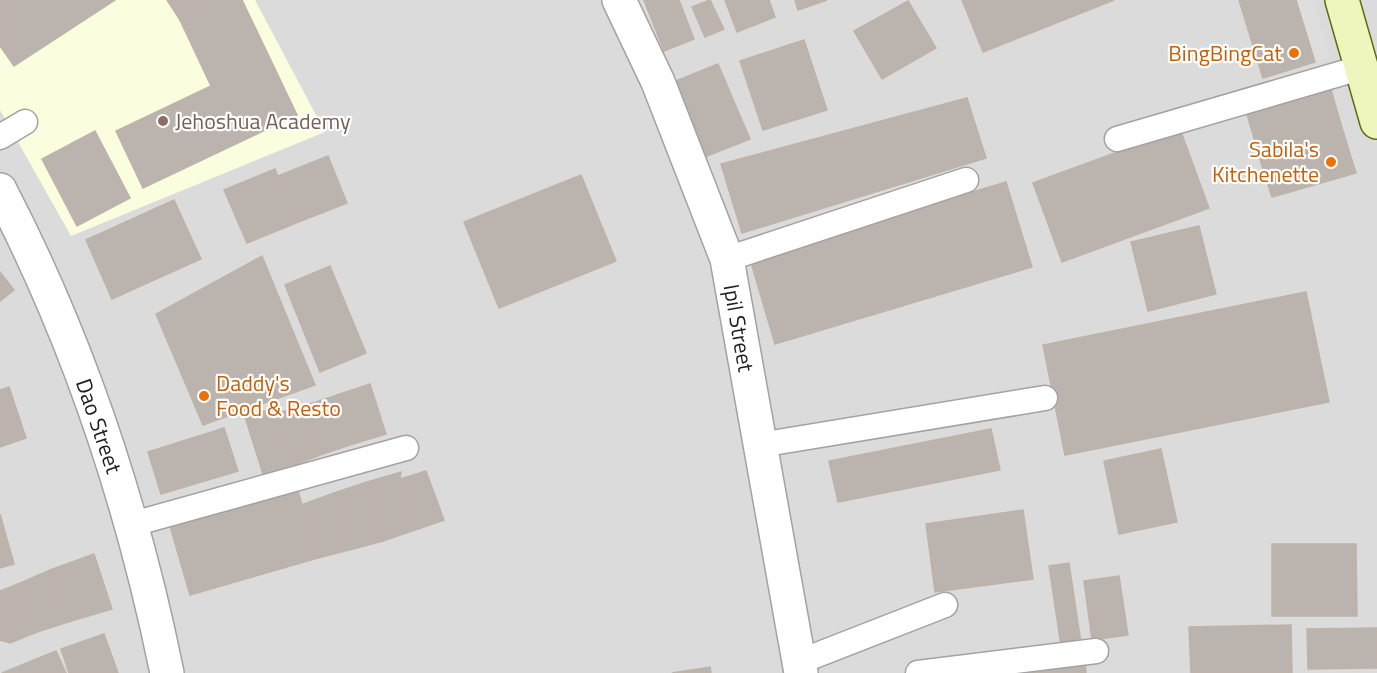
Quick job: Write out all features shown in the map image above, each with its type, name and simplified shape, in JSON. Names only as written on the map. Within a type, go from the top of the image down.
[{"type":"main road","points":[[1342,0],[1377,122]]},
{"type":"street","name":"Ipil Street","points":[[619,0],[658,82],[727,260],[800,668]]},
{"type":"street","name":"Dao Street","points":[[0,190],[20,229],[93,403],[133,524],[167,673]]},
{"type":"lane","points":[[1117,139],[1363,67]]},
{"type":"lane","points":[[0,137],[25,122]]},
{"type":"lane","points":[[727,260],[966,180]]},
{"type":"lane","points":[[760,444],[1045,398]]},
{"type":"lane","points":[[133,524],[406,447]]},
{"type":"lane","points":[[800,668],[945,605]]},
{"type":"lane","points":[[918,673],[1096,651]]},
{"type":"shaded area","points":[[0,0],[1377,0],[1377,673],[0,673]]},
{"type":"shaded area","name":"Jehoshua Academy","points":[[0,0],[255,0],[325,132],[71,236],[0,110]]},
{"type":"shaded area","points":[[1296,0],[1313,0],[1330,57],[1315,62]]},
{"type":"building","points":[[0,0],[115,0],[14,66],[0,46]]},
{"type":"building","points":[[167,0],[221,0],[180,20]]},
{"type":"building","points":[[221,0],[242,0],[297,115],[143,188],[116,131],[211,86],[180,20]]},
{"type":"building","points":[[644,0],[679,0],[694,39],[664,51]]},
{"type":"building","points":[[710,0],[724,29],[705,37],[692,7]]},
{"type":"building","points":[[725,0],[769,0],[775,17],[737,32]]},
{"type":"building","points":[[795,0],[827,0],[798,10]]},
{"type":"building","points":[[962,0],[1114,0],[983,52]]},
{"type":"building","points":[[1239,0],[1296,0],[1315,62],[1263,78]]},
{"type":"building","points":[[908,1],[936,48],[882,79],[854,31]]},
{"type":"building","points":[[804,40],[827,110],[763,130],[740,61]]},
{"type":"building","points":[[718,64],[750,139],[702,158],[671,83]]},
{"type":"building","points":[[1330,86],[1338,114],[1254,138],[1246,111]]},
{"type":"building","points":[[967,98],[986,158],[742,233],[721,164]]},
{"type":"building","points":[[1338,114],[1346,141],[1262,166],[1254,138]]},
{"type":"building","points":[[1180,129],[1209,208],[1062,262],[1033,183]]},
{"type":"building","points":[[95,131],[130,198],[77,226],[42,159]]},
{"type":"building","points":[[1346,141],[1356,173],[1272,197],[1262,166]]},
{"type":"building","points":[[328,156],[347,203],[296,223],[278,176]]},
{"type":"building","points":[[275,169],[296,223],[247,243],[224,190]]},
{"type":"building","points":[[581,175],[616,261],[499,308],[464,222]]},
{"type":"building","points":[[1006,182],[1032,267],[775,344],[750,259]]},
{"type":"building","points":[[174,200],[201,259],[112,299],[86,240]]},
{"type":"building","points":[[1199,226],[1216,294],[1148,311],[1131,242]]},
{"type":"building","points":[[262,256],[315,385],[203,425],[156,314]]},
{"type":"building","points":[[330,266],[366,353],[320,372],[285,285]]},
{"type":"building","points":[[0,272],[14,290],[0,301]]},
{"type":"building","points":[[1306,292],[1329,402],[1065,455],[1043,345]]},
{"type":"building","points":[[370,384],[386,434],[353,444],[337,395]]},
{"type":"building","points":[[9,387],[26,438],[0,447],[0,390]]},
{"type":"building","points":[[337,395],[353,444],[323,454],[307,405]]},
{"type":"building","points":[[307,405],[323,454],[294,465],[278,413]]},
{"type":"building","points":[[277,407],[294,465],[263,474],[245,417]]},
{"type":"building","points":[[224,428],[238,471],[161,494],[148,452]]},
{"type":"building","points":[[991,429],[1000,470],[838,502],[829,461]]},
{"type":"building","points":[[1161,449],[1177,522],[1119,534],[1104,461]]},
{"type":"building","points":[[426,471],[444,520],[418,529],[400,479]]},
{"type":"building","points":[[401,472],[400,479],[418,529],[383,541],[367,482]]},
{"type":"building","points":[[367,482],[383,541],[353,549],[334,493]]},
{"type":"building","points":[[298,491],[318,558],[190,595],[170,526]]},
{"type":"building","points":[[334,493],[353,549],[318,558],[301,505]]},
{"type":"building","points":[[1023,510],[1033,579],[935,592],[926,524]]},
{"type":"building","points":[[0,514],[14,564],[0,568]]},
{"type":"building","points":[[1272,544],[1356,544],[1357,616],[1272,616]]},
{"type":"building","points":[[94,554],[112,609],[68,622],[50,570]]},
{"type":"building","points":[[1069,563],[1081,643],[1061,646],[1049,566]]},
{"type":"building","points":[[50,570],[68,622],[37,632],[18,584]]},
{"type":"building","points":[[1119,576],[1128,635],[1092,640],[1084,581]]},
{"type":"building","points":[[18,584],[37,632],[10,643],[0,640],[0,591]]},
{"type":"building","points":[[1291,625],[1292,673],[1191,673],[1189,627]]},
{"type":"building","points":[[1377,628],[1377,668],[1308,669],[1307,629]]},
{"type":"building","points":[[104,634],[118,673],[69,673],[61,649]]},
{"type":"building","points":[[56,651],[66,673],[2,673]]},
{"type":"building","points":[[1085,660],[1086,673],[957,673]]},
{"type":"building","points":[[710,667],[711,673],[672,673]]},
{"type":"place","name":"BingBingCat","points":[[1294,53]]},
{"type":"place","name":"Jehoshua Academy","points":[[163,121]]},
{"type":"place","name":"Sabila's Kitchenette","points":[[1331,162]]},
{"type":"place","name":"Daddy's Food & Resto","points":[[204,396]]}]
